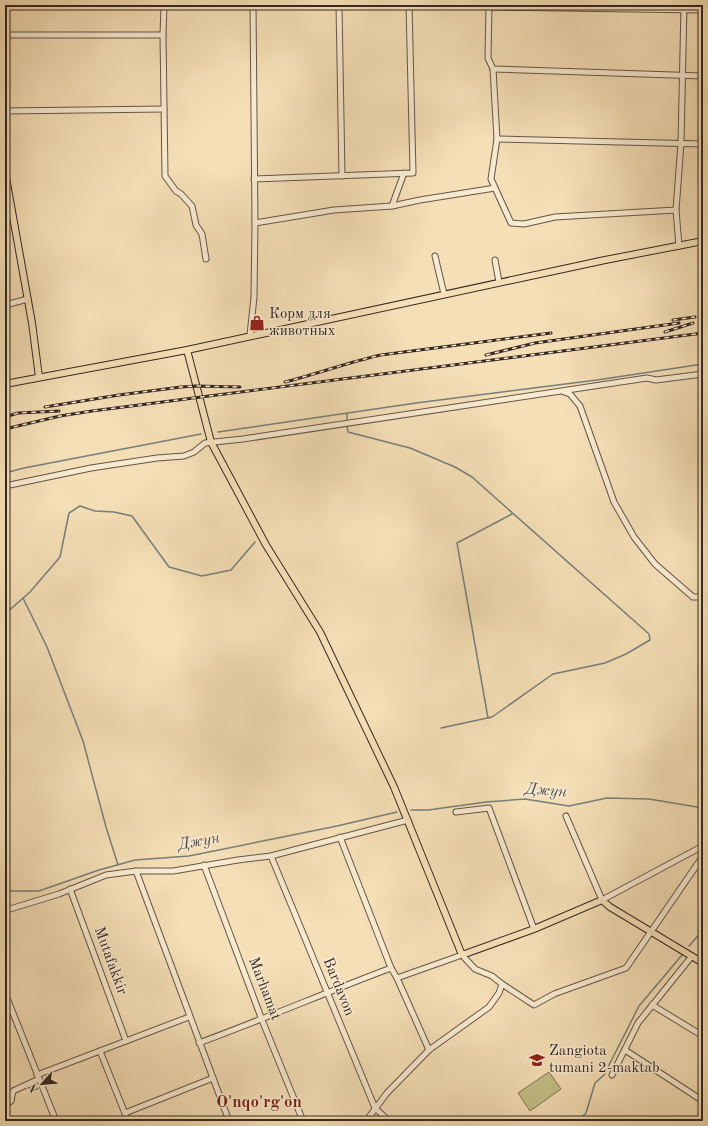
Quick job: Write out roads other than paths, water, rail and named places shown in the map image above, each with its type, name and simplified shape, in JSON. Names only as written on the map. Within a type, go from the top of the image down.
[{"type":"main road","points":[[5,172],[6,188],[28,299],[39,377]]},
{"type":"main road","points":[[5,384],[187,350],[250,335],[499,282],[703,241]]},
{"type":"main road","points":[[187,350],[211,442],[266,545],[320,632],[394,787],[462,956],[534,929],[602,900],[610,907],[703,963]]},
{"type":"street","points":[[164,5],[165,176],[176,192],[181,194],[192,206],[196,225],[202,234],[206,259]]},
{"type":"street","points":[[250,335],[254,297],[255,223],[253,5]]},
{"type":"street","points":[[339,5],[342,176]]},
{"type":"street","points":[[254,179],[413,173],[409,5]]},
{"type":"street","points":[[676,210],[555,217],[524,224],[511,223],[491,179],[497,138],[493,69],[488,58],[489,6],[684,7],[703,10]]},
{"type":"street","points":[[679,246],[676,210],[681,143],[684,7]]},
{"type":"street","points":[[5,35],[163,35]]},
{"type":"street","points":[[493,69],[703,76]]},
{"type":"street","points":[[5,111],[164,109]]},
{"type":"street","points":[[497,138],[703,144]]},
{"type":"street","points":[[392,206],[404,173]]},
{"type":"street","points":[[255,223],[334,210],[392,206],[495,188]]},
{"type":"street","points":[[435,256],[444,294]]},
{"type":"street","points":[[495,260],[499,282]]},
{"type":"street","points":[[5,305],[28,299]]},
{"type":"street","points":[[5,486],[91,468],[157,458],[184,456],[194,452],[205,443],[211,442],[243,439],[647,378],[656,380],[703,374]]},
{"type":"street","points":[[576,389],[580,406],[614,502],[634,537],[655,564],[693,597],[703,597]]},
{"type":"street","points":[[562,391],[570,394],[580,406]]},
{"type":"street","points":[[456,812],[489,808],[534,929]]},
{"type":"street","points":[[566,816],[602,900],[703,846]]},
{"type":"street","points":[[5,908],[10,909],[106,875],[136,871],[173,870],[271,856],[408,820]]},
{"type":"street","points":[[340,837],[391,968],[397,978],[429,1050]]},
{"type":"street","name":"Bardavon","points":[[271,856],[375,1108],[389,1121]]},
{"type":"street","points":[[397,978],[462,956],[476,969],[492,976],[534,1005],[554,994],[626,968],[703,856]]},
{"type":"street","name":"Marhamat","points":[[204,865],[262,1020],[303,1121]]},
{"type":"street","points":[[136,871],[189,1017],[229,1121]]},
{"type":"street","name":"Mutafakkir","points":[[70,889],[126,1041]]},
{"type":"street","points":[[612,1075],[638,1023],[692,956]]},
{"type":"street","points":[[199,1043],[262,1020],[326,992],[391,968]]},
{"type":"street","points":[[366,1121],[387,1093],[429,1050],[489,1007],[499,993],[502,984]]},
{"type":"street","points":[[5,993],[56,1121]]},
{"type":"street","points":[[652,1005],[703,1036]]},
{"type":"street","points":[[5,1105],[11,1101],[13,1091],[38,1077],[100,1051],[189,1017]]},
{"type":"street","points":[[625,1050],[703,1100]]},
{"type":"street","points":[[100,1051],[128,1121]]},
{"type":"street","points":[[125,1113],[213,1078]]},
{"type":"waterway","points":[[218,432],[416,403],[597,380],[703,364]]},
{"type":"waterway","points":[[347,414],[347,422]]},
{"type":"waterway","points":[[347,426],[348,432],[410,448],[455,467],[472,477],[649,634],[650,640],[626,654],[605,663],[553,674],[492,717],[441,728]]},
{"type":"waterway","points":[[5,473],[201,434]]},
{"type":"waterway","points":[[5,614],[30,592],[60,557],[69,513],[80,506],[95,511],[114,512],[132,516],[169,567],[202,576],[231,570],[255,542]]},
{"type":"waterway","points":[[488,718],[457,543],[512,514]]},
{"type":"waterway","points":[[23,598],[47,647],[83,741],[106,827],[118,865]]},
{"type":"waterway","name":"Джун","points":[[411,810],[428,810],[486,802],[525,799],[569,806],[607,798],[649,799],[703,808]]},
{"type":"waterway","name":"Джун","points":[[5,891],[39,891],[99,870],[135,860],[189,856],[337,826],[397,812]]},
{"type":"waterway","points":[[689,946],[703,930]]},
{"type":"waterway","points":[[578,1121],[586,1113],[595,1083],[604,1075],[639,1006],[682,955]]},
{"type":"railway","points":[[673,320],[695,317]]},
{"type":"railway","points":[[486,355],[535,343],[679,323]]},
{"type":"railway","points":[[665,332],[693,323]]},
{"type":"railway","points":[[285,382],[381,355],[551,333]]},
{"type":"railway","points":[[5,429],[60,416],[92,411],[703,333]]},
{"type":"railway","points":[[45,407],[181,387],[240,387]]},
{"type":"railway","points":[[5,417],[18,413],[59,411]]},
{"type":"place","name":"Корм для животных","points":[[257,323]]},
{"type":"place","name":"Zangiota tumani 2-maktab","points":[[537,1060]]},
{"type":"district","name":"O'nqo'rg'on","points":[[259,1102]]}]
